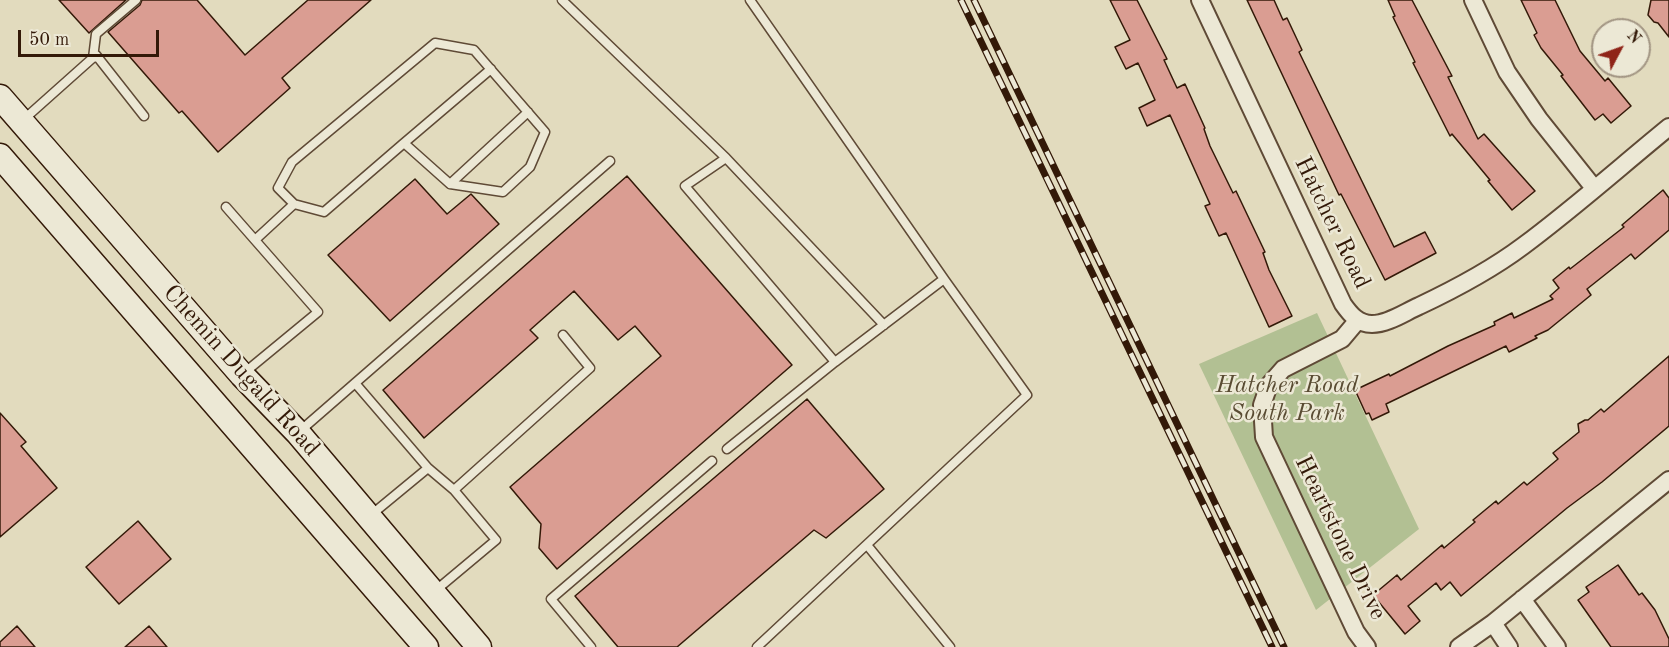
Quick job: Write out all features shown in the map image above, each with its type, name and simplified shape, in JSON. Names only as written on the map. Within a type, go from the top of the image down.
[{"type":"main road","name":"Chemin Dugald Road","points":[[0,98],[242,375],[298,433],[479,647]]},
{"type":"main road","name":"Chemin Dugald Road","points":[[0,156],[426,647]]},
{"type":"street","name":"Hatcher Road","points":[[1200,0],[1343,304],[1351,315],[1371,324],[1385,322],[1482,273],[1522,247],[1669,127]]},
{"type":"street","points":[[1473,0],[1507,72],[1539,119],[1594,188]]},
{"type":"street","name":"Heartstone Drive","points":[[1358,320],[1342,339],[1283,369],[1269,386],[1262,405],[1264,437],[1356,632],[1367,647]]},
{"type":"street","points":[[1459,647],[1669,480]]},
{"type":"street","points":[[1522,599],[1557,647]]},
{"type":"street","points":[[1493,622],[1509,647]]},
{"type":"lane","points":[[93,58],[96,34],[136,0]]},
{"type":"lane","points":[[562,0],[726,158],[884,325]]},
{"type":"lane","points":[[750,0],[1027,395],[757,647]]},
{"type":"lane","points":[[404,142],[450,184],[503,192],[530,167],[545,132],[474,50],[435,43],[292,162],[278,188],[294,204],[324,212],[404,142],[490,69]]},
{"type":"lane","points":[[21,122],[96,55],[144,116]]},
{"type":"lane","points":[[450,184],[528,112]]},
{"type":"lane","points":[[726,158],[685,186],[835,362]]},
{"type":"lane","points":[[298,433],[610,160]]},
{"type":"lane","points":[[255,240],[294,204]]},
{"type":"lane","points":[[226,207],[318,312],[242,375]]},
{"type":"lane","points":[[727,449],[835,362],[944,279]]},
{"type":"lane","points":[[454,490],[590,368],[563,335]]},
{"type":"lane","points":[[356,383],[428,468],[454,490],[496,540],[432,593]]},
{"type":"lane","points":[[591,647],[551,599],[712,461]]},
{"type":"lane","points":[[368,517],[428,468]]},
{"type":"lane","points":[[867,545],[950,647]]},
{"type":"green space","name":"Hatcher Road South Park","points":[[1317,313],[1419,529],[1316,610],[1199,364]]},
{"type":"building","points":[[59,0],[126,0],[89,33]]},
{"type":"building","points":[[142,0],[197,0],[245,55],[308,0],[371,0],[282,78],[290,88],[218,152],[182,111],[179,113],[108,32],[140,5]]},
{"type":"building","points":[[1110,0],[1137,0],[1167,59],[1164,60],[1177,88],[1185,84],[1205,128],[1210,146],[1233,193],[1236,191],[1265,252],[1263,253],[1269,270],[1292,316],[1269,327],[1226,233],[1219,236],[1205,206],[1210,204],[1170,115],[1147,126],[1139,108],[1155,100],[1138,63],[1126,69],[1115,47],[1130,40]]},
{"type":"building","points":[[1247,0],[1274,0],[1283,20],[1287,18],[1302,50],[1299,52],[1394,247],[1425,232],[1436,253],[1385,280],[1341,194],[1339,195]]},
{"type":"building","points":[[1388,0],[1412,0],[1452,76],[1448,77],[1478,139],[1484,134],[1535,191],[1512,210],[1452,134],[1450,136],[1413,63],[1415,62],[1393,17],[1395,16]]},
{"type":"building","points":[[1521,0],[1555,0],[1580,51],[1591,64],[1591,78],[1602,78],[1605,81],[1608,78],[1631,106],[1611,123],[1603,114],[1595,120],[1541,48],[1534,35],[1537,33]]},
{"type":"building","points":[[1651,0],[1669,0],[1669,37],[1658,23],[1648,15]]},
{"type":"building","points":[[627,176],[792,365],[557,569],[539,548],[541,524],[510,487],[661,356],[635,326],[618,340],[574,291],[530,330],[538,338],[424,438],[383,390]]},
{"type":"building","points":[[415,179],[447,214],[471,194],[499,224],[390,321],[328,255]]},
{"type":"building","points":[[1663,190],[1669,198],[1669,230],[1635,259],[1631,254],[1587,289],[1591,295],[1548,330],[1509,352],[1506,346],[1386,404],[1389,412],[1372,420],[1369,413],[1366,414],[1355,390],[1389,374],[1390,376],[1495,325],[1494,322],[1512,313],[1514,318],[1553,299],[1550,296],[1559,288],[1553,280],[1624,227],[1622,225]]},
{"type":"building","points":[[1669,356],[1669,426],[1461,596],[1450,582],[1441,590],[1436,583],[1408,606],[1420,621],[1405,634],[1373,595],[1397,575],[1401,580],[1442,545],[1444,548],[1496,501],[1498,504],[1524,482],[1527,485],[1558,459],[1553,453],[1579,432],[1578,424],[1588,420],[1601,409],[1604,412]]},
{"type":"building","points":[[807,399],[884,489],[826,538],[814,530],[677,647],[618,647],[575,596]]},
{"type":"building","points":[[0,413],[26,442],[21,446],[57,488],[0,537]]},
{"type":"building","points":[[138,521],[171,559],[119,604],[86,567]]},
{"type":"building","points":[[1618,565],[1639,595],[1642,593],[1655,610],[1669,639],[1669,647],[1611,647],[1578,600],[1589,592],[1586,587]]},
{"type":"building","points":[[17,626],[35,647],[0,647],[0,642]]},
{"type":"building","points":[[149,626],[167,647],[125,647]]},
{"type":"railway","points":[[961,0],[1272,647]]},
{"type":"railway","points":[[974,0],[1284,647]]}]
